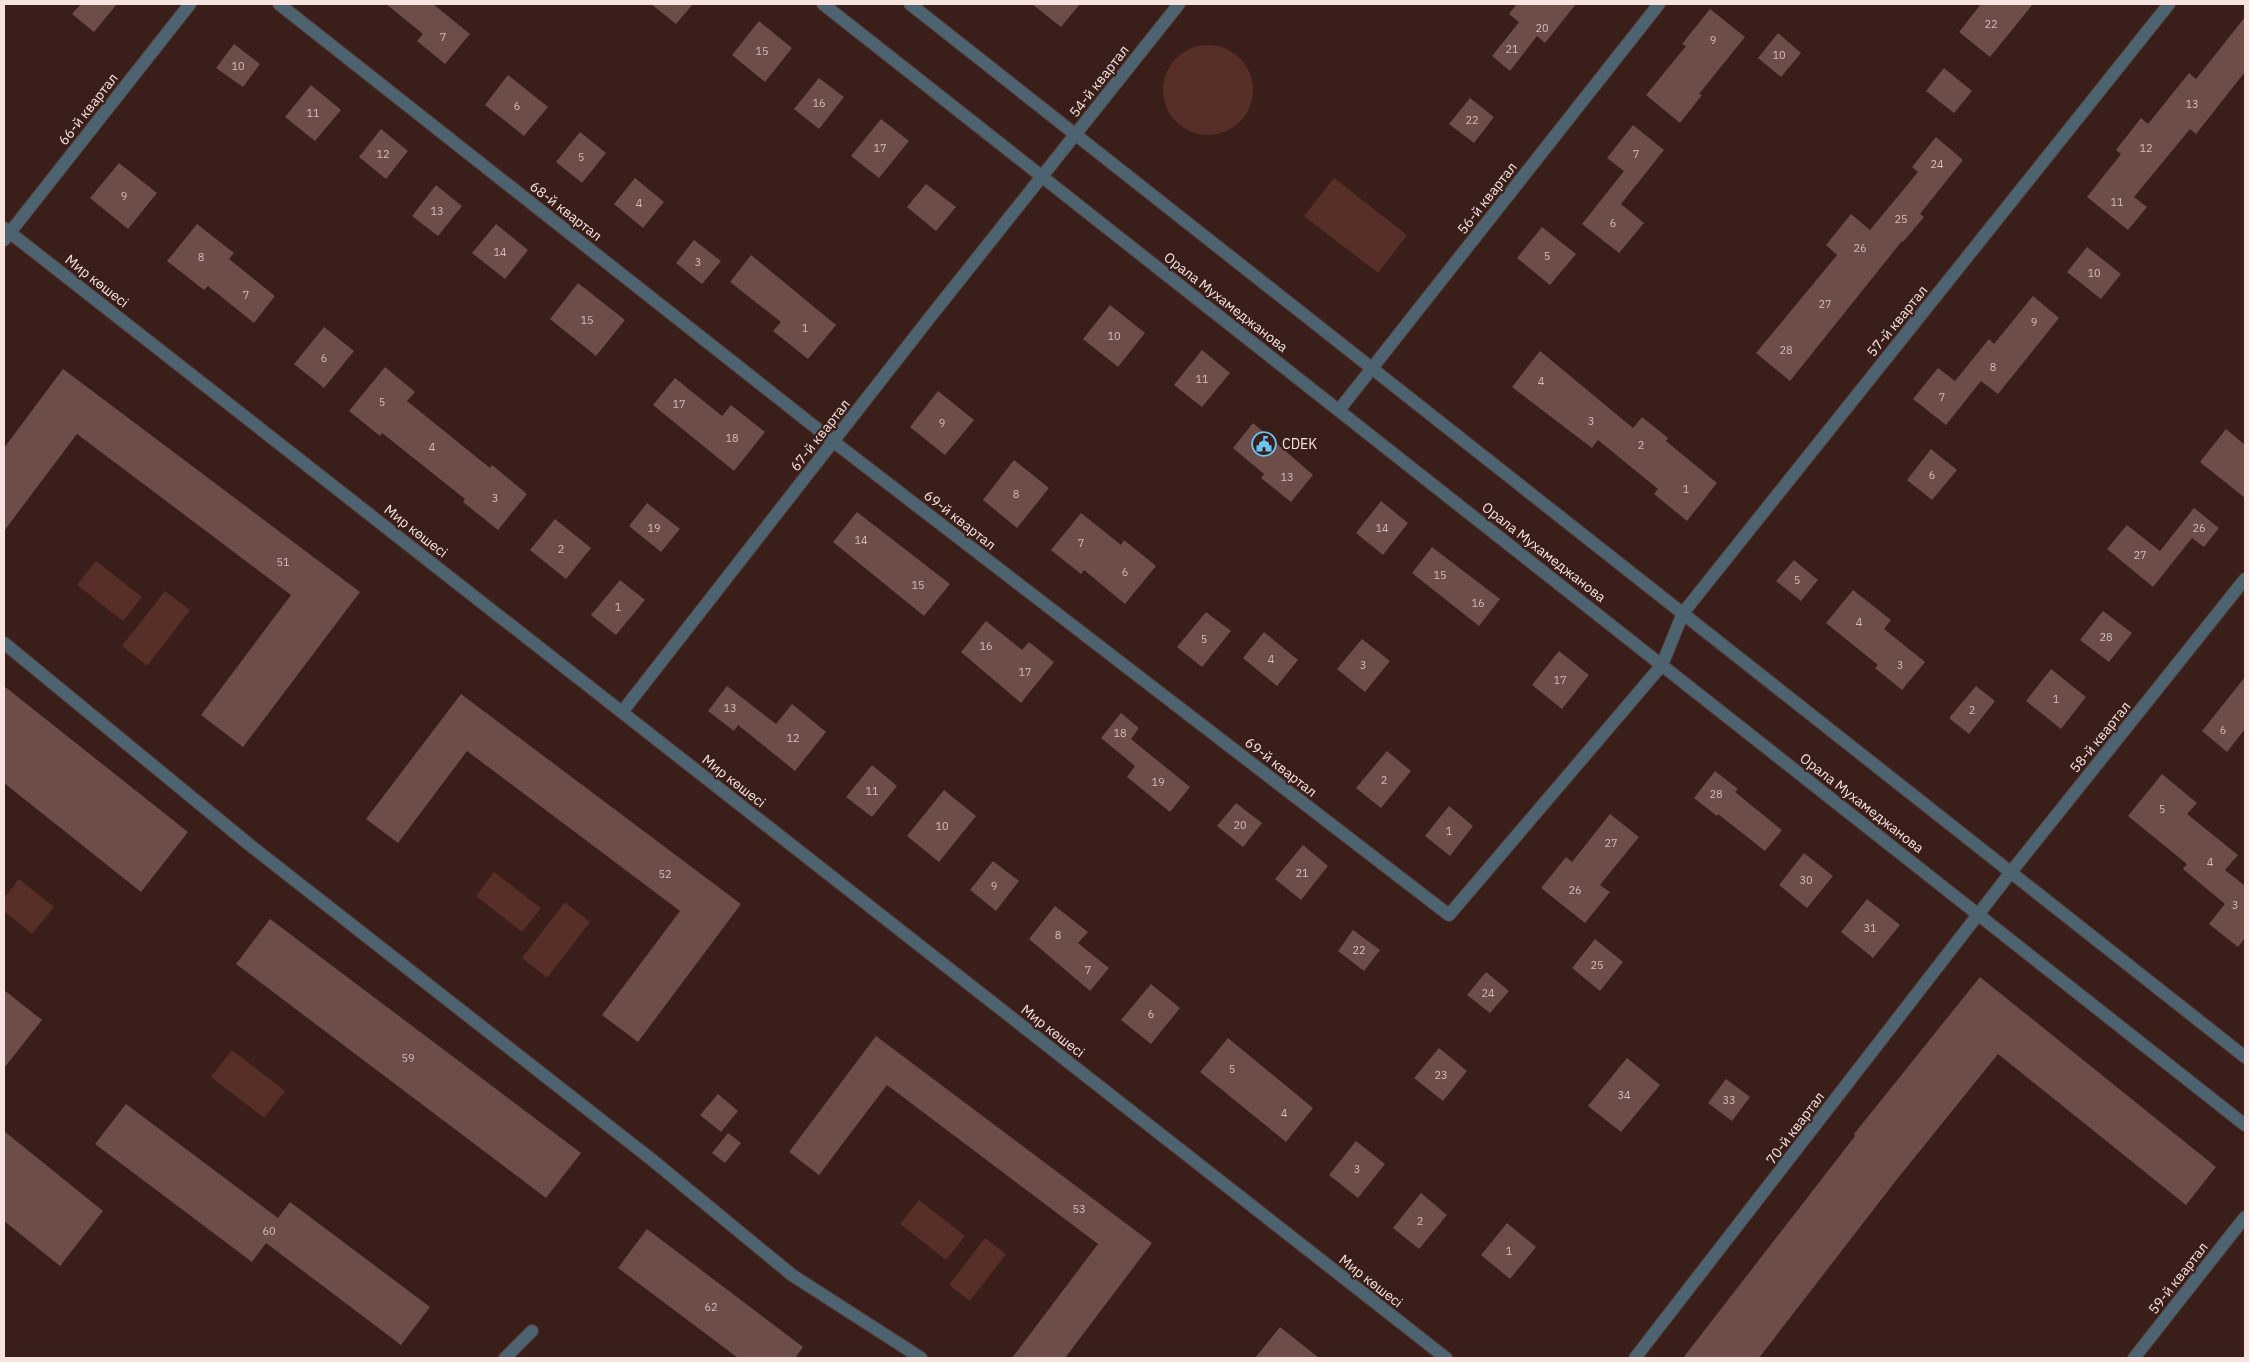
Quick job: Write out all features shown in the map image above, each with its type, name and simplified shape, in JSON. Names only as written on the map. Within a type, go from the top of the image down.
[{"type":"street","name":"66-й квартал","points":[[6,233],[190,4]]},
{"type":"street","name":"68-й квартал","points":[[279,4],[834,442]]},
{"type":"street","name":"Орала Мухамеджанова","points":[[824,4],[2245,1125]]},
{"type":"street","points":[[910,4],[2245,1057]]},
{"type":"street","name":"54-й квартал","points":[[1042,176],[1179,4]]},
{"type":"street","name":"56-й квартал","points":[[1339,410],[1659,4]]},
{"type":"street","name":"57-й квартал","points":[[1662,665],[1684,614],[2169,4]]},
{"type":"street","name":"67-й квартал","points":[[622,712],[1042,176]]},
{"type":"street","name":"Мир көшесі","points":[[6,233],[622,712],[1446,1358]]},
{"type":"street","name":"69-й квартал","points":[[834,442],[1449,915],[1662,665]]},
{"type":"street","name":"58-й квартал","points":[[1979,915],[2245,579]]},
{"type":"street","points":[[4,643],[250,846],[651,1159],[792,1275],[921,1358]]},
{"type":"street","name":"70-й квартал","points":[[1635,1358],[1979,915]]},
{"type":"street","name":"59-й квартал","points":[[2134,1358],[2245,1216]]},
{"type":"street","points":[[505,1358],[532,1331]]},
{"type":"shaded area","points":[[1208,45],[1225,49],[1240,58],[1249,73],[1253,90],[1249,107],[1240,122],[1225,131],[1208,135],[1191,131],[1176,122],[1167,107],[1163,90],[1167,73],[1176,58],[1191,49]]},
{"type":"shaded area","points":[[1334,178],[1407,235],[1378,273],[1304,216]]},
{"type":"shaded area","points":[[96,561],[142,597],[123,621],[77,585]]},
{"type":"shaded area","points":[[165,591],[190,610],[147,666],[122,646]]},
{"type":"shaded area","points":[[494,872],[541,908],[522,932],[476,896]]},
{"type":"shaded area","points":[[19,879],[54,907],[32,934],[4,911],[4,898]]},
{"type":"shaded area","points":[[565,902],[590,922],[547,978],[522,958]]},
{"type":"shaded area","points":[[232,1050],[285,1091],[264,1118],[211,1077]]},
{"type":"shaded area","points":[[919,1200],[965,1236],[946,1260],[900,1224]]},
{"type":"shaded area","points":[[985,1238],[1006,1254],[970,1301],[949,1285]]},
{"type":"building","points":[[81,4],[117,4],[94,32],[72,14]]},
{"type":"building","points":[[386,4],[433,4],[470,34],[445,64],[417,41],[423,34]]},
{"type":"building","points":[[651,4],[693,4],[676,24]]},
{"type":"building","points":[[1032,4],[1080,4],[1061,27]]},
{"type":"building","points":[[1517,4],[1576,4],[1545,43],[1537,36],[1510,71],[1492,56],[1519,22],[1509,14]]},
{"type":"building","points":[[1981,4],[2033,4],[1990,57],[1959,32]]},
{"type":"building","points":[[1710,9],[1745,37],[1699,94],[1702,95],[1680,123],[1646,95],[1686,46],[1682,44]]},
{"type":"building","points":[[2245,17],[2245,72],[2196,134],[2190,129],[2134,197],[2147,207],[2128,230],[2087,197],[2121,154],[2116,150],[2141,118],[2148,124],[2189,73],[2196,79]]},
{"type":"building","points":[[759,21],[792,48],[765,82],[732,55]]},
{"type":"building","points":[[1778,33],[1801,53],[1781,77],[1758,58]]},
{"type":"building","points":[[234,44],[260,64],[243,87],[216,68]]},
{"type":"building","points":[[1944,68],[1972,91],[1954,113],[1926,91]]},
{"type":"building","points":[[508,75],[548,107],[524,136],[485,105]]},
{"type":"building","points":[[819,78],[844,97],[819,129],[794,109]]},
{"type":"building","points":[[311,85],[341,110],[315,141],[285,117]]},
{"type":"building","points":[[1470,98],[1494,117],[1474,143],[1449,124]]},
{"type":"building","points":[[881,119],[909,141],[879,178],[851,156]]},
{"type":"building","points":[[1633,125],[1664,150],[1621,204],[1644,223],[1619,253],[1582,224],[1624,171],[1607,158]]},
{"type":"building","points":[[381,129],[408,151],[386,179],[359,157]]},
{"type":"building","points":[[580,132],[606,153],[582,183],[556,162]]},
{"type":"building","points":[[1936,137],[1963,160],[1920,214],[1924,217],[1902,241],[1790,381],[1756,353],[1837,255],[1826,245],[1851,214],[1870,230],[1918,172],[1912,167]]},
{"type":"building","points":[[119,163],[157,193],[128,229],[90,198]]},
{"type":"building","points":[[635,178],[664,202],[643,228],[614,204]]},
{"type":"building","points":[[926,184],[956,207],[936,231],[907,207]]},
{"type":"building","points":[[436,185],[462,206],[438,236],[412,216]]},
{"type":"building","points":[[197,224],[234,253],[229,259],[275,296],[254,323],[208,286],[204,290],[167,261]]},
{"type":"building","points":[[496,224],[528,250],[505,279],[472,253]]},
{"type":"building","points":[[1542,227],[1576,254],[1550,285],[1517,258]]},
{"type":"building","points":[[694,240],[721,261],[702,284],[676,263]]},
{"type":"building","points":[[2087,247],[2121,274],[2101,299],[2067,272]]},
{"type":"building","points":[[751,255],[836,325],[808,359],[773,331],[781,322],[730,282]]},
{"type":"building","points":[[578,283],[625,320],[596,356],[550,319]]},
{"type":"building","points":[[2033,296],[2059,318],[1998,394],[1981,381],[1946,425],[1913,399],[1938,368],[1955,381],[1989,339],[1994,344]]},
{"type":"building","points":[[1110,305],[1145,333],[1118,367],[1083,339]]},
{"type":"building","points":[[324,327],[354,351],[324,388],[294,364]]},
{"type":"building","points":[[1202,350],[1230,373],[1202,407],[1174,385]]},
{"type":"building","points":[[1540,351],[1633,428],[1642,417],[1668,438],[1666,441],[1717,483],[1687,521],[1654,494],[1658,489],[1598,440],[1592,448],[1512,387]]},
{"type":"building","points":[[385,367],[415,392],[407,401],[490,468],[492,465],[527,494],[498,530],[463,502],[465,499],[382,433],[380,436],[349,411]]},
{"type":"building","points":[[63,369],[360,592],[243,747],[201,715],[291,595],[77,434],[4,531],[4,448]]},
{"type":"building","points":[[675,378],[722,416],[731,405],[765,432],[734,471],[653,405]]},
{"type":"building","points":[[938,391],[974,420],[945,455],[910,427]]},
{"type":"building","points":[[1253,423],[1313,475],[1291,502],[1261,478],[1264,474],[1233,448]]},
{"type":"building","points":[[2226,429],[2245,445],[2245,498],[2200,462]]},
{"type":"building","points":[[1931,449],[1957,470],[1932,500],[1907,480]]},
{"type":"building","points":[[1014,460],[1049,488],[1017,528],[983,500]]},
{"type":"building","points":[[1381,501],[1408,523],[1383,555],[1356,533]]},
{"type":"building","points":[[647,503],[680,529],[661,552],[629,526]]},
{"type":"building","points":[[2194,508],[2219,528],[2204,547],[2192,538],[2153,587],[2107,549],[2127,525],[2160,551]]},
{"type":"building","points":[[857,512],[950,584],[924,616],[833,542]]},
{"type":"building","points":[[1081,513],[1121,545],[1124,540],[1156,566],[1125,604],[1084,570],[1081,574],[1051,550]]},
{"type":"building","points":[[555,519],[591,548],[566,579],[530,550]]},
{"type":"building","points":[[1432,547],[1500,599],[1479,626],[1412,573]]},
{"type":"building","points":[[1794,560],[1818,580],[1801,601],[1776,581]]},
{"type":"building","points":[[620,580],[645,600],[616,635],[591,615]]},
{"type":"building","points":[[1853,590],[1891,620],[1884,629],[1925,662],[1902,690],[1875,668],[1878,665],[1826,623]]},
{"type":"building","points":[[2103,611],[2132,633],[2109,662],[2080,640]]},
{"type":"building","points":[[1206,612],[1231,631],[1202,667],[1177,647]]},
{"type":"building","points":[[986,621],[1022,650],[1029,642],[1054,662],[1021,703],[961,652]]},
{"type":"building","points":[[1264,632],[1298,660],[1277,686],[1243,658]]},
{"type":"building","points":[[1362,639],[1390,661],[1365,692],[1337,669]]},
{"type":"building","points":[[1559,651],[1589,675],[1562,709],[1532,685]]},
{"type":"building","points":[[2051,669],[2086,697],[2061,729],[2026,701]]},
{"type":"building","points":[[2245,677],[2245,729],[2227,752],[2202,731]]},
{"type":"building","points":[[4,686],[188,832],[141,892],[4,783]]},
{"type":"building","points":[[727,686],[776,724],[792,704],[826,732],[795,771],[738,725],[734,731],[708,711]]},
{"type":"building","points":[[1976,686],[1995,701],[1969,734],[1949,718]]},
{"type":"building","points":[[461,694],[741,904],[638,1042],[602,1015],[680,911],[467,751],[398,843],[366,819]]},
{"type":"building","points":[[1121,713],[1139,728],[1131,739],[1190,787],[1170,812],[1127,777],[1135,766],[1101,738]]},
{"type":"building","points":[[1387,751],[1411,771],[1381,808],[1356,788]]},
{"type":"building","points":[[872,765],[897,786],[872,817],[846,797]]},
{"type":"building","points":[[1715,771],[1738,789],[1735,792],[1782,830],[1765,851],[1718,814],[1717,816],[1694,798]]},
{"type":"building","points":[[2162,774],[2197,803],[2187,814],[2238,855],[2225,870],[2245,886],[2245,938],[2238,947],[2209,924],[2225,904],[2183,869],[2187,864],[2128,816]]},
{"type":"building","points":[[944,790],[976,816],[939,862],[907,836]]},
{"type":"building","points":[[1236,803],[1262,823],[1243,847],[1217,826]]},
{"type":"building","points":[[1449,806],[1473,826],[1450,856],[1425,836]]},
{"type":"building","points":[[1610,814],[1639,837],[1600,885],[1610,892],[1585,923],[1541,888],[1566,857],[1572,862]]},
{"type":"building","points":[[1303,845],[1328,866],[1301,900],[1275,879]]},
{"type":"building","points":[[1804,853],[1833,876],[1807,908],[1779,885]]},
{"type":"building","points":[[993,861],[1019,881],[996,911],[970,890]]},
{"type":"building","points":[[1867,899],[1900,925],[1873,958],[1841,932]]},
{"type":"building","points":[[1055,906],[1088,932],[1078,943],[1109,968],[1090,991],[1029,939]]},
{"type":"building","points":[[270,919],[581,1153],[546,1198],[236,964]]},
{"type":"building","points":[[1353,930],[1380,950],[1364,971],[1338,951]]},
{"type":"building","points":[[1595,939],[1623,962],[1600,991],[1572,968]]},
{"type":"building","points":[[1486,972],[1509,991],[1490,1013],[1467,995]]},
{"type":"building","points":[[1980,977],[2216,1167],[2186,1205],[1998,1054],[1894,1183],[1759,1358],[1683,1358],[1855,1136],[1854,1134]]},
{"type":"building","points":[[1151,984],[1180,1008],[1151,1044],[1121,1020]]},
{"type":"building","points":[[4,990],[42,1020],[4,1068]]},
{"type":"building","points":[[876,1036],[1152,1243],[1065,1358],[1012,1358],[1098,1244],[887,1085],[819,1175],[789,1152]]},
{"type":"building","points":[[1228,1038],[1313,1108],[1286,1142],[1200,1072]]},
{"type":"building","points":[[1439,1048],[1467,1071],[1443,1101],[1414,1078]]},
{"type":"building","points":[[1627,1058],[1660,1085],[1621,1132],[1588,1106]]},
{"type":"building","points":[[1726,1079],[1750,1097],[1732,1121],[1708,1103]]},
{"type":"building","points":[[718,1094],[738,1111],[721,1132],[700,1115]]},
{"type":"building","points":[[126,1104],[278,1218],[290,1202],[430,1307],[401,1345],[266,1243],[252,1262],[95,1144]]},
{"type":"building","points":[[4,1131],[103,1211],[60,1266],[4,1221]]},
{"type":"building","points":[[728,1133],[741,1143],[725,1163],[712,1153]]},
{"type":"building","points":[[1356,1141],[1385,1164],[1358,1198],[1329,1175]]},
{"type":"building","points":[[1421,1193],[1447,1215],[1419,1249],[1393,1228]]},
{"type":"building","points":[[1507,1223],[1536,1247],[1510,1279],[1481,1255]]},
{"type":"building","points":[[647,1229],[803,1347],[795,1358],[738,1358],[618,1268]]},
{"type":"building","points":[[1280,1327],[1319,1358],[1255,1358]]},
{"type":"place","name":"CDEK","points":[[1264,444]]}]
